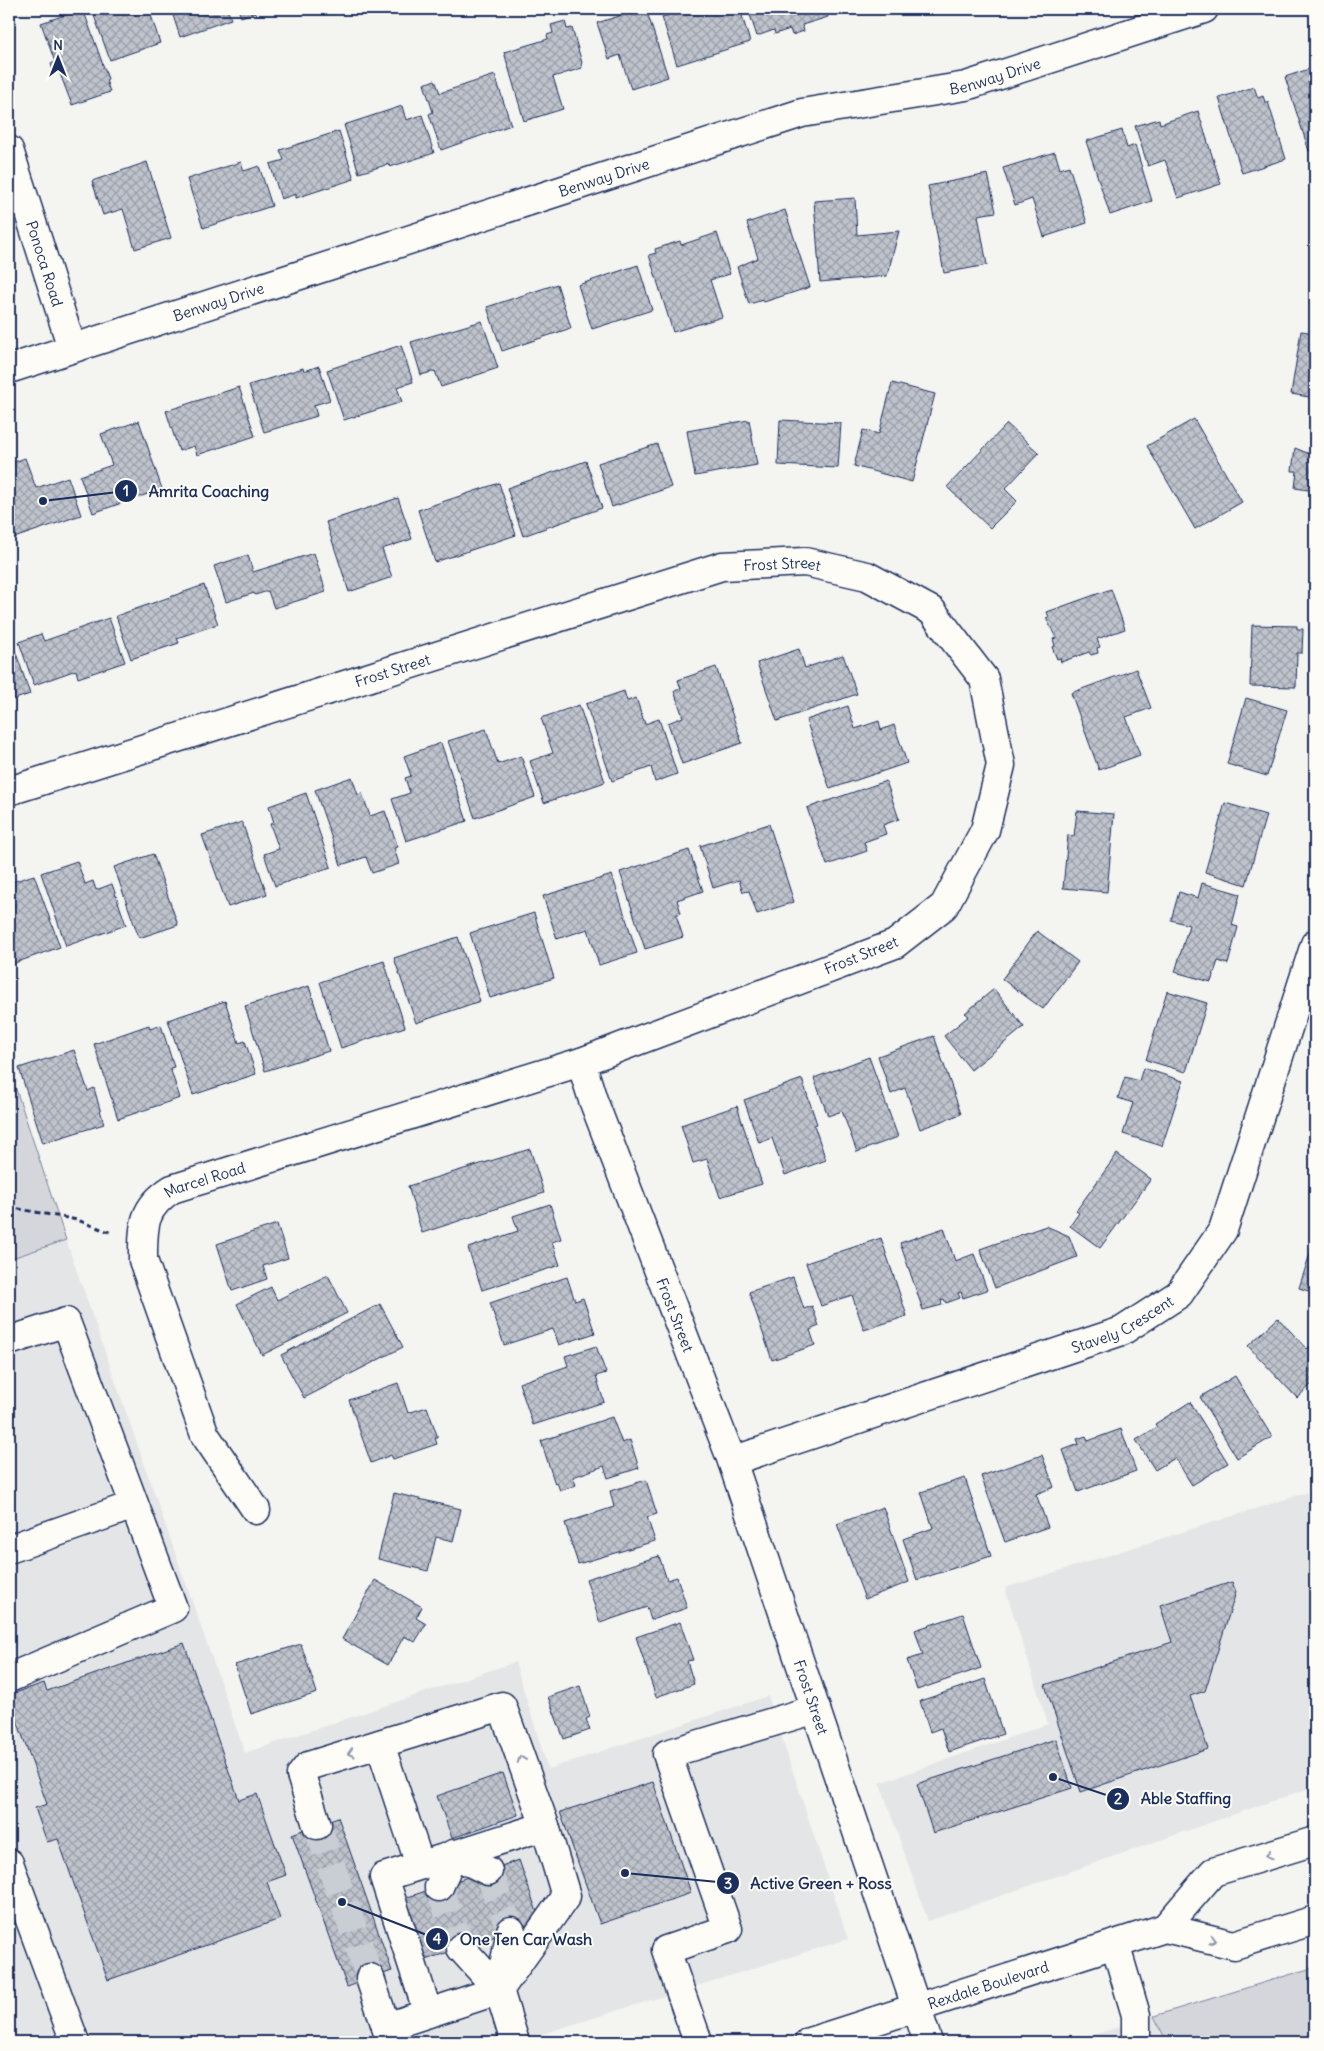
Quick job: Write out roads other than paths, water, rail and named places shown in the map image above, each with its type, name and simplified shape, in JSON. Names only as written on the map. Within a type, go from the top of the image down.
[{"type":"street","name":"Benway Drive","points":[[9,369],[802,113],[966,86],[1204,9]]},
{"type":"street","name":"Ponoca Road","points":[[9,150],[72,348]]},
{"type":"street","name":"Frost Street","points":[[9,791],[722,566],[805,562],[867,576],[932,611],[984,679],[1002,765],[985,830],[944,906],[896,944],[581,1062],[593,1100],[732,1461],[928,2042]]},
{"type":"street","name":"Stavely Crescent","points":[[732,1461],[1122,1331],[1178,1294],[1223,1230],[1315,944]]},
{"type":"street","name":"Marcel Road","points":[[256,1510],[205,1435],[143,1260],[143,1234],[148,1213],[158,1198],[172,1189],[581,1062]]},
{"type":"street","points":[[9,1341],[66,1322],[173,1608],[9,1678]]},
{"type":"street","points":[[9,1549],[134,1505]]},
{"type":"street","points":[[317,1825],[301,1775],[308,1766],[502,1706],[545,1826],[566,1896],[499,1990],[428,2013],[388,2035],[370,1978]]},
{"type":"street","points":[[698,2042],[666,1950],[728,1929],[667,1754],[816,1709]]},
{"type":"street","points":[[380,1744],[420,1865]]},
{"type":"street","points":[[428,2013],[384,1877],[545,1826]]},
{"type":"street","points":[[1315,1841],[1213,1872],[1165,1928],[1234,1945],[1315,1920]]},
{"type":"street","points":[[453,1854],[488,1870]]},
{"type":"street","points":[[439,1887],[453,1854]]},
{"type":"street","points":[[9,1864],[75,2042]]},
{"type":"street","name":"Rexdale Boulevard","points":[[809,2042],[1165,1928]]},
{"type":"street","points":[[499,1990],[511,1931]]},
{"type":"street","points":[[1115,1944],[1136,2015],[1136,2042]]},
{"type":"street","points":[[461,1948],[499,1990],[515,2042]]},
{"type":"tunnel","points":[[317,1825],[370,1978]]},
{"type":"tunnel","points":[[488,1871],[511,1931]]},
{"type":"tunnel","points":[[439,1887],[461,1948]]},
{"type":"place","name":"Amrita Coaching","points":[[43,501]]},
{"type":"place","name":"Able Staffing","points":[[1053,1777]]},
{"type":"place","name":"Active Green + Ross","points":[[625,1873]]},
{"type":"place","name":"One Ten Car Wash","points":[[342,1902]]}]
